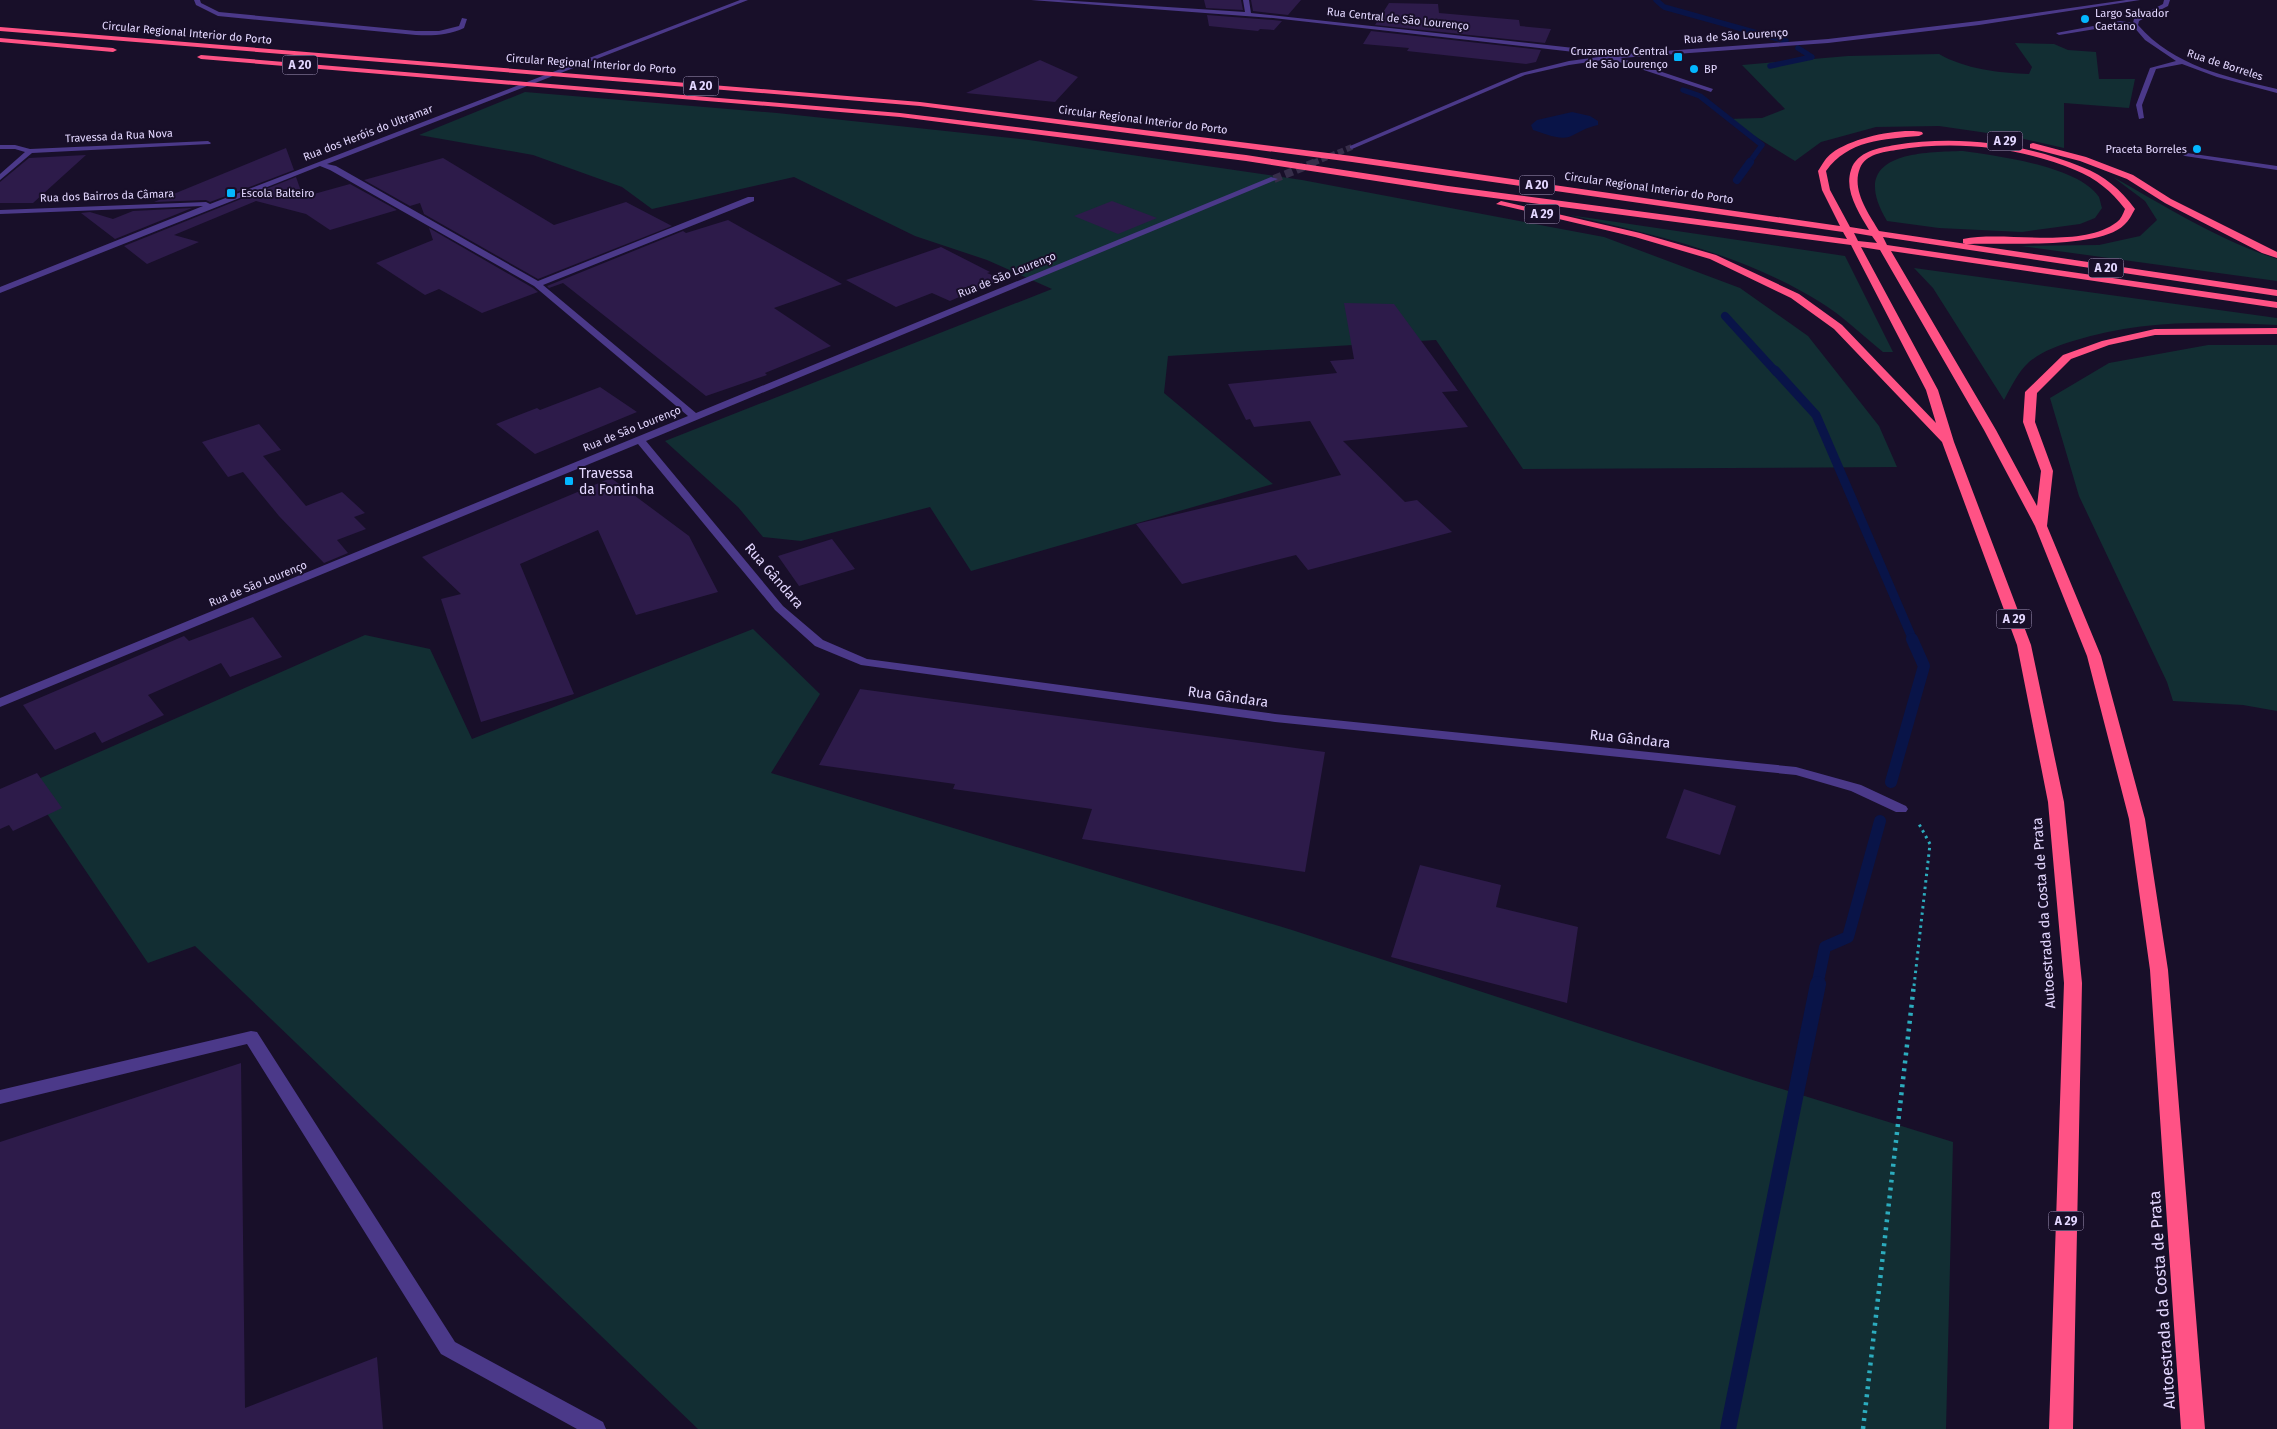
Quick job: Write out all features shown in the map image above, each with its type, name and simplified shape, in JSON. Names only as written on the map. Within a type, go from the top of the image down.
[{"type":"highway","name":"Circular Regional Interior do Porto","points":[[0,29],[920,104],[1371,162],[1934,242],[2277,294]]},
{"type":"highway","name":"Circular Regional Interior do Porto","points":[[0,40],[117,50]]},
{"type":"highway","name":"Circular Regional Interior do Porto","points":[[196,57],[900,116],[1246,158],[1448,189],[1944,256],[2277,305]]},
{"type":"highway","name":"A 29","points":[[1948,442],[1932,390],[1826,190],[1822,171],[1833,156],[1850,146],[1889,136],[1931,134],[2005,141],[2048,148],[2130,177],[2168,201],[2266,251],[2277,254]]},
{"type":"highway","name":"A 29","points":[[1934,242],[2067,238],[2098,234],[2121,224],[2130,209],[2113,187],[2080,169],[2031,154],[1998,148],[1949,144],[1907,145],[1876,152],[1861,160],[1853,176],[1858,203],[1990,430],[2041,526]]},
{"type":"highway","name":"A 29","points":[[1448,189],[1530,212],[1637,235],[1703,255],[1795,296],[1838,327],[1948,442]]},
{"type":"highway","name":"A 29","points":[[2041,526],[2047,471],[2030,422],[2031,392],[2067,357],[2106,343],[2156,332],[2277,332]]},
{"type":"highway","name":"Autoestrada da Costa de Prata","points":[[1948,442],[2024,645],[2056,802],[2073,983],[2061,1429]]},
{"type":"highway","name":"Autoestrada da Costa de Prata","points":[[2041,526],[2094,656],[2137,819],[2159,970],[2193,1429]]},
{"type":"street","points":[[197,0],[198,4],[203,8],[218,14],[416,33],[440,33],[457,30],[462,27],[464,19]]},
{"type":"street","name":"Rua dos Heróis do Ultramar","points":[[0,290],[216,204],[746,0]]},
{"type":"street","name":"Rua Central de São Lourenço","points":[[1034,0],[1248,14],[1382,27],[1574,50],[1610,57]]},
{"type":"street","points":[[1246,0],[1248,14]]},
{"type":"street","name":"Rua de São Lourenço","points":[[1352,147],[1523,74],[1569,62],[1610,57],[1828,41],[1979,23],[2137,0]]},
{"type":"street","points":[[2059,34],[2120,23],[2135,25],[2136,20],[2166,5],[2166,0]]},
{"type":"street","name":"Rua de Borreles","points":[[2135,25],[2142,36],[2182,62],[2235,81],[2277,91]]},
{"type":"street","points":[[1718,58],[1723,50]]},
{"type":"street","points":[[1643,55],[1669,61]]},
{"type":"street","points":[[1610,57],[1711,90]]},
{"type":"street","points":[[2141,118],[2139,105],[2154,68],[2182,62]]},
{"type":"street","name":"Travessa da Rua Nova","points":[[0,147],[15,147],[30,151],[208,143]]},
{"type":"street","points":[[0,178],[30,151]]},
{"type":"street","points":[[2187,155],[2277,168]]},
{"type":"street","points":[[320,164],[333,168],[537,284],[696,417]]},
{"type":"street","name":"Rua de São Lourenço","points":[[0,703],[1274,178]]},
{"type":"street","points":[[537,284],[750,199]]},
{"type":"street","name":"Rua dos Bairros da Câmara","points":[[0,212],[216,204]]},
{"type":"street","name":"Rua Gândara","points":[[640,440],[779,608],[819,643],[865,662],[1275,718],[1796,771],[1856,788],[1901,809]]},
{"type":"street","points":[[0,1097],[251,1037],[448,1348],[596,1429]]},
{"type":"path","points":[[1863,1429],[1930,844],[1920,826],[1901,809]]},
{"type":"green space","points":[[2015,43],[2054,44],[2068,50],[2096,52],[2099,79],[2135,79],[2129,108],[2064,103],[2064,148],[2015,137],[1939,126],[1876,127],[1821,142],[1795,161],[1727,119],[1762,118],[1785,109],[1742,65],[1848,56],[1939,54],[1971,67],[2006,73],[2029,74],[2032,67]]},
{"type":"green space","points":[[525,92],[777,113],[1029,140],[1302,180],[1604,237],[1740,288],[1808,336],[1879,426],[1897,467],[1523,469],[1436,340],[1168,356],[1164,393],[1273,484],[971,571],[930,507],[801,541],[763,537],[738,507],[665,441],[1052,289],[987,260],[915,236],[794,177],[652,209],[622,187],[533,155],[419,135]]},
{"type":"green space","points":[[1963,151],[2036,164],[2074,177],[2089,186],[2099,197],[2102,208],[2095,218],[2080,224],[2022,232],[1939,228],[1887,221],[1877,199],[1875,182],[1881,170],[1892,161],[1908,156]]},
{"type":"green space","points":[[2113,177],[2213,233],[2277,259],[2277,281],[2021,246],[2099,245],[2140,236],[2157,220],[2145,201]]},
{"type":"green space","points":[[1569,215],[1845,256],[1893,352],[1883,352],[1828,307],[1791,285],[1761,271],[1698,248],[1634,230]]},
{"type":"green space","points":[[1914,268],[2277,318],[2277,325],[2226,323],[2174,324],[2123,329],[2098,334],[2062,345],[2034,358],[2018,375],[2004,400],[1933,288]]},
{"type":"green space","points":[[2208,345],[2277,345],[2277,711],[2243,705],[2173,701],[2167,682],[2079,496],[2050,398],[2109,363]]},
{"type":"green space","points":[[753,629],[820,694],[771,773],[1292,930],[1743,1077],[1953,1142],[1946,1429],[698,1429],[195,946],[148,963],[27,784],[365,635],[430,649],[472,739]]},
{"type":"shaded area","points":[[1572,112],[1590,116],[1598,121],[1598,125],[1569,137],[1560,138],[1533,130],[1531,125],[1537,120]]},
{"type":"building","points":[[1204,0],[1241,0],[1243,10],[1206,8]]},
{"type":"building","points":[[1251,0],[1301,0],[1288,15],[1253,11]]},
{"type":"building","points":[[1389,3],[1438,4],[1439,13],[1519,20],[1520,26],[1551,29],[1545,43],[1375,25]]},
{"type":"building","points":[[1207,15],[1282,21],[1274,30],[1260,29],[1258,31],[1209,26]]},
{"type":"building","points":[[1371,31],[1541,50],[1536,62],[1526,64],[1407,51],[1409,48],[1363,44]]},
{"type":"building","points":[[1040,60],[1078,77],[1055,102],[966,93]]},
{"type":"building","points":[[286,148],[294,170],[210,202],[206,200],[154,202]]},
{"type":"building","points":[[86,155],[33,203],[0,203],[0,182],[29,158]]},
{"type":"building","points":[[443,158],[554,225],[626,202],[672,226],[538,279],[424,214],[420,203],[410,206],[364,180]]},
{"type":"building","points":[[296,177],[303,197],[350,184],[397,210],[330,230],[306,214],[256,201],[174,235],[199,242],[147,264],[124,246]]},
{"type":"building","points":[[1112,201],[1157,218],[1118,234],[1074,216]]},
{"type":"building","points":[[192,208],[115,239],[81,213],[90,212],[113,219],[133,211]]},
{"type":"building","points":[[728,220],[842,284],[774,308],[831,346],[765,373],[767,375],[706,396],[563,283],[549,288],[547,286],[683,231],[686,233]]},
{"type":"building","points":[[429,228],[538,292],[482,313],[439,289],[425,295],[376,263],[433,240]]},
{"type":"building","points":[[941,247],[1001,279],[950,301],[932,293],[896,307],[846,280]]},
{"type":"building","points":[[1344,303],[1394,304],[1458,391],[1442,392],[1468,427],[1343,441],[1405,502],[1417,500],[1452,532],[1308,570],[1296,555],[1182,584],[1136,524],[1341,475],[1310,421],[1254,427],[1250,419],[1246,420],[1228,384],[1337,373],[1330,361],[1354,359]]},
{"type":"building","points":[[600,387],[637,412],[535,454],[496,424],[537,408],[540,410]]},
{"type":"building","points":[[259,424],[281,450],[263,456],[306,506],[342,492],[365,513],[354,517],[366,529],[337,540],[348,553],[324,563],[279,516],[243,472],[228,477],[202,442]]},
{"type":"building","points":[[611,478],[689,536],[718,592],[636,615],[598,530],[520,564],[574,694],[481,722],[441,599],[461,594],[422,557]]},
{"type":"building","points":[[832,539],[855,569],[799,586],[778,556]]},
{"type":"building","points":[[253,617],[282,657],[230,677],[221,663],[148,695],[164,715],[102,743],[95,732],[55,750],[23,705],[184,636],[189,641]]},
{"type":"building","points":[[860,689],[1325,752],[1305,872],[1082,839],[1092,809],[953,789],[955,784],[819,765]]},
{"type":"building","points":[[37,773],[62,808],[13,831],[9,825],[0,829],[0,789]]},
{"type":"building","points":[[1684,789],[1736,806],[1720,855],[1666,838]]},
{"type":"building","points":[[1420,865],[1501,885],[1496,907],[1578,927],[1567,1003],[1391,957]]},
{"type":"building","points":[[241,1063],[245,1408],[377,1357],[383,1429],[0,1429],[0,1142]]},
{"type":"waterway","points":[[1656,0],[1664,7],[1786,41]]},
{"type":"waterway","points":[[1770,66],[1812,57],[1798,48]]},
{"type":"waterway","points":[[1683,90],[1700,96],[1762,145],[1749,163]]},
{"type":"waterway","points":[[1737,180],[1750,162]]},
{"type":"waterway","points":[[1725,316],[1776,372]]},
{"type":"waterway","points":[[1775,370],[1816,415],[1913,640]]},
{"type":"waterway","points":[[1891,782],[1924,666],[1912,639]]},
{"type":"waterway","points":[[1817,986],[1825,947],[1848,937],[1880,821]]},
{"type":"waterway","points":[[1728,1429],[1818,984]]},
{"type":"tunnel","points":[[1313,163],[1352,147]]},
{"type":"tunnel","points":[[1274,179],[1316,162]]},
{"type":"place","name":"Largo Salvador Caetano","points":[[2085,19]]},
{"type":"place","name":"Cruzamento Central de São Lourenço","points":[[1678,57]]},
{"type":"place","name":"BP","points":[[1694,69]]},
{"type":"place","name":"Praceta Borreles","points":[[2197,149]]},
{"type":"place","name":"Escola Balteiro","points":[[231,193]]},
{"type":"place","name":"Travessa da Fontinha","points":[[569,481]]}]
